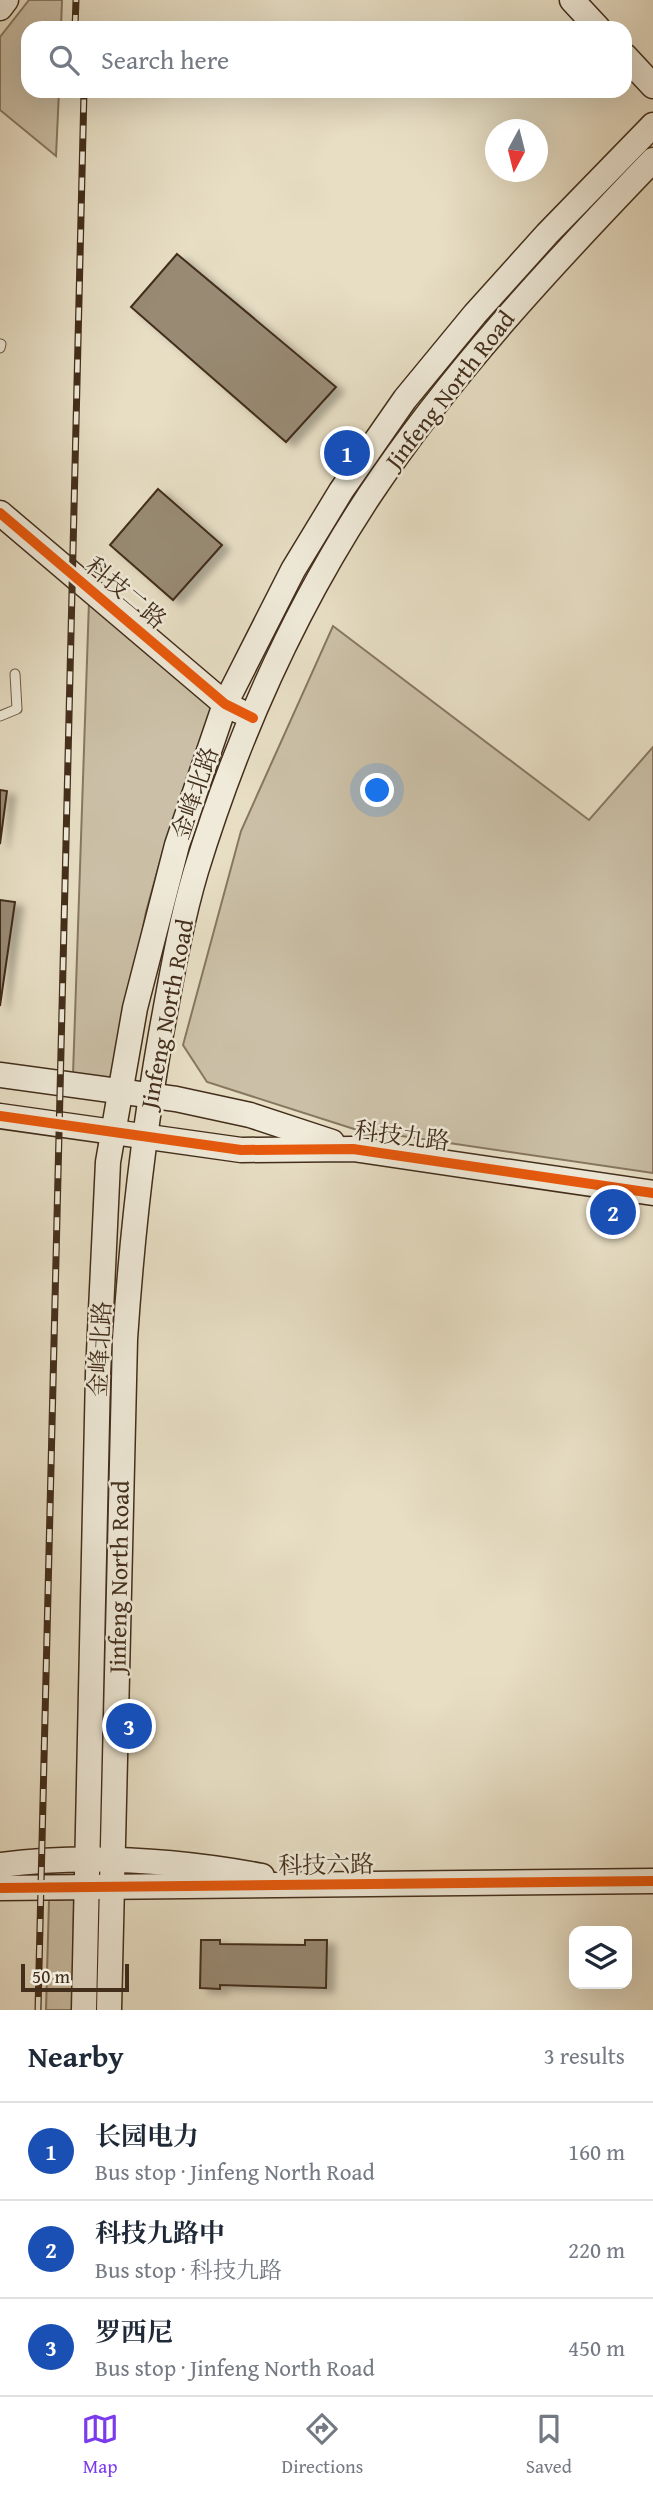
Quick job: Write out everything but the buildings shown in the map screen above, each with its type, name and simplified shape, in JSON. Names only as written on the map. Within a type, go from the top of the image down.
[{"type":"main road","points":[[0,8],[6,0]]},
{"type":"main road","points":[[572,0],[592,21]]},
{"type":"main road","points":[[632,64],[653,86]]},
{"type":"main road","name":"Jinfeng North Road","points":[[225,704],[293,570],[341,491],[405,399],[475,314],[547,234],[653,125]]},
{"type":"main road","name":"Jinfeng North Road","points":[[109,2010],[125,1339],[132,1231],[150,1096],[175,957],[196,872],[253,718],[326,568],[370,495],[496,330],[556,260],[653,160]]},
{"type":"main road","name":"科技二路","points":[[0,513],[225,704],[253,718]]},
{"type":"main road","name":"金峰北路","points":[[84,2010],[98,1374],[111,1132],[135,1008],[177,845],[225,704]]},
{"type":"main road","name":"科技九路","points":[[0,1075],[119,1090],[250,1115],[353,1149]]},
{"type":"main road","name":"科技九路","points":[[0,1116],[242,1150],[353,1149],[653,1194]]},
{"type":"main road","name":"科技六路","points":[[0,1865],[112,1858],[190,1863],[315,1886]]},
{"type":"main road","name":"科技六路","points":[[0,1888],[111,1889],[653,1881]]},
{"type":"lane","points":[[0,716],[17,709],[15,674]]},
{"type":"shaded area","points":[[29,0],[62,0],[61,21],[21,21],[21,98],[59,98],[56,156],[0,110],[0,37]]},
{"type":"shaded area","points":[[89,601],[212,708],[166,840],[146,912],[114,1081],[73,1075]]},
{"type":"shaded area","points":[[333,626],[589,820],[653,747],[653,1173],[354,1129],[207,1082],[183,1045],[241,831]]},
{"type":"shaded area","points":[[74,1899],[73,2010],[46,2010],[49,1900]]},
{"type":"railway","points":[[75,21],[76,0]]},
{"type":"railway","points":[[38,2010],[84,98]]},
{"type":"cycle path","points":[[0,513],[225,704],[253,718]]},
{"type":"cycle path","points":[[0,1116],[241,1150],[353,1149],[653,1193]]},
{"type":"cycle path","points":[[0,1888],[653,1881]]},
{"type":"place","name":"长园电力","points":[[347,453]]},
{"type":"place","name":"科技九路中","points":[[613,1212]]},
{"type":"place","name":"罗西尼","points":[[129,1726]]}]
